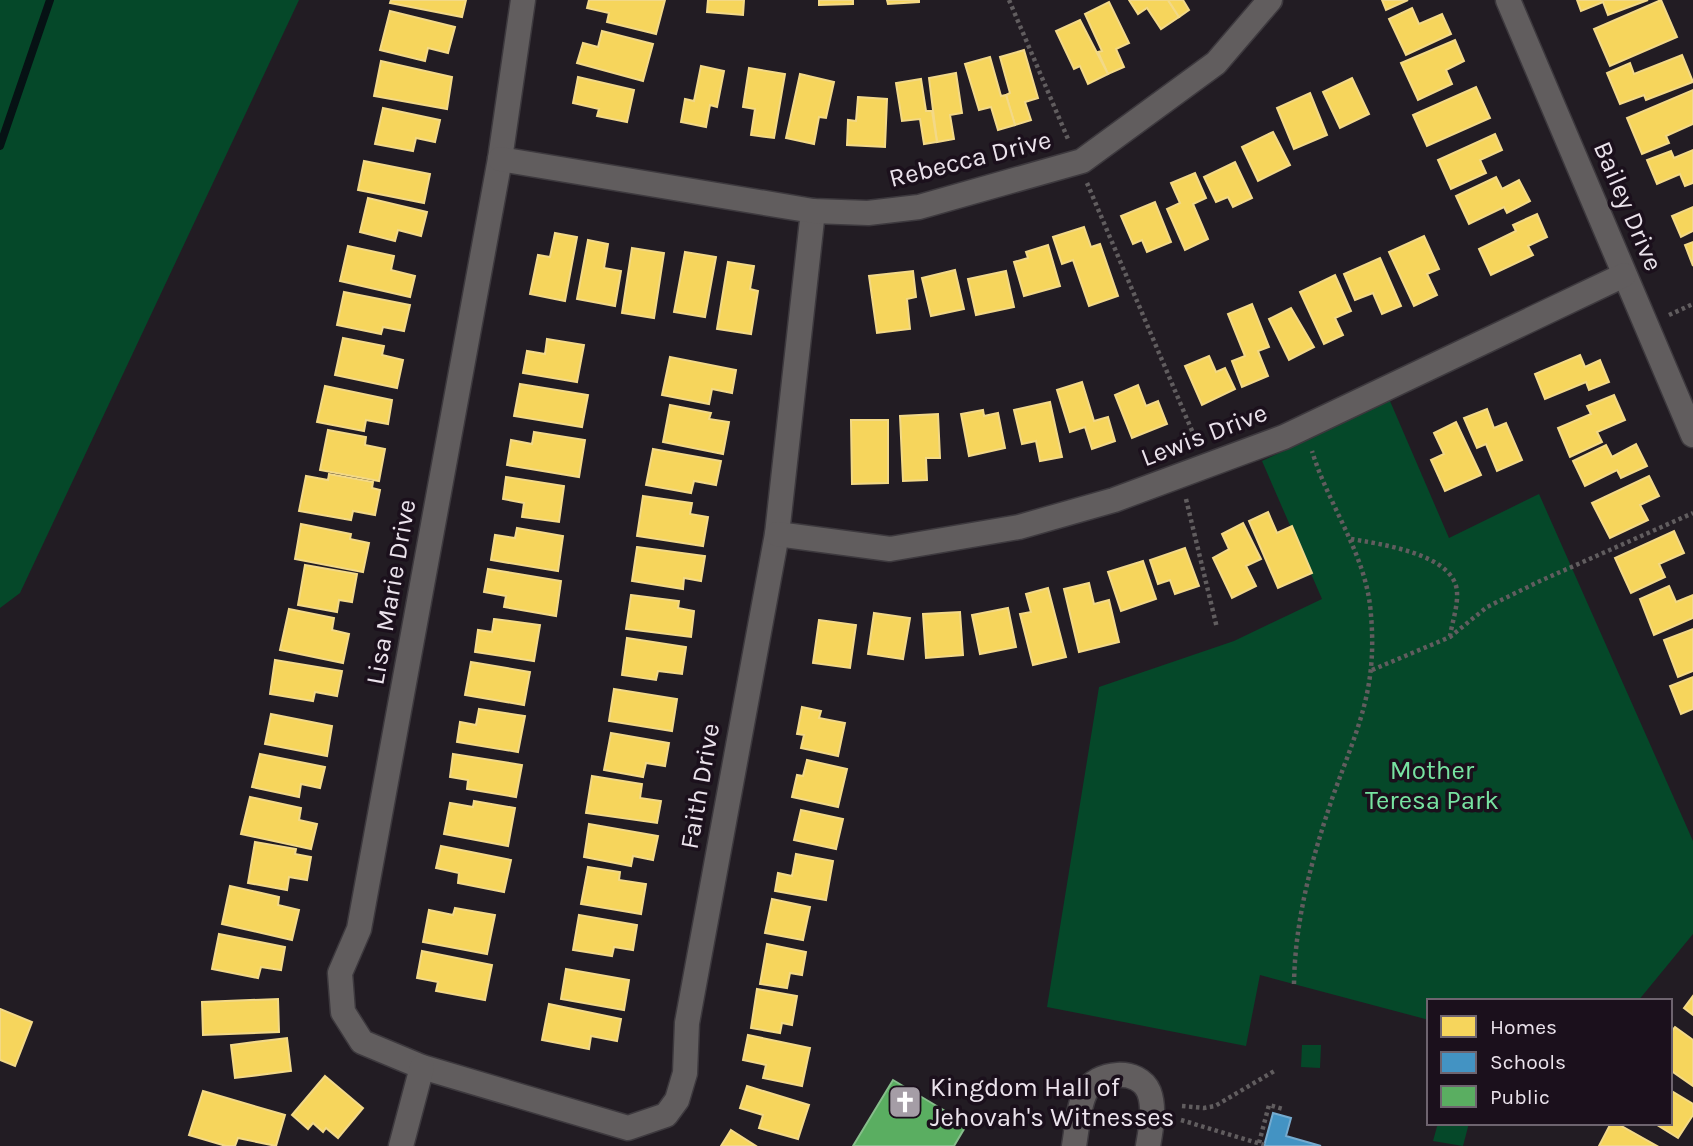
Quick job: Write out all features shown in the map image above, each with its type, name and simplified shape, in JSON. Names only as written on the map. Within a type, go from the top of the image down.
[{"type":"street","name":"Lisa Marie Drive","points":[[422,1067],[362,1042],[343,1012],[340,973],[359,929],[500,159],[523,0]]},
{"type":"street","name":"Rebecca Drive","points":[[500,159],[813,211],[868,214],[919,207],[1078,162],[1216,63],[1270,0]]},
{"type":"street","name":"Bailey Drive","points":[[1508,0],[1693,435]]},
{"type":"street","name":"Faith Drive","points":[[422,1067],[629,1128],[666,1115],[677,1100],[685,1073],[687,1023],[777,534],[813,211]]},
{"type":"street","name":"Lewis Drive","points":[[777,534],[890,549],[1019,527],[1114,500],[1297,430],[1625,275]]},
{"type":"street","points":[[401,1146],[422,1067]]},
{"type":"street","points":[[1074,1146],[1086,1091],[1104,1076],[1116,1074],[1138,1080],[1149,1092],[1152,1126],[1148,1146]]},
{"type":"path","points":[[1009,0],[1206,466]]},
{"type":"path","points":[[1294,984],[1298,918],[1320,837],[1367,705],[1372,670],[1370,605],[1365,579],[1351,540],[1321,480],[1312,450],[1297,430]]},
{"type":"path","points":[[1180,475],[1217,628]]},
{"type":"path","points":[[1372,670],[1450,637],[1487,607],[1693,513]]},
{"type":"path","points":[[1351,540],[1388,545],[1439,564],[1452,578],[1457,592],[1450,637]]},
{"type":"path","points":[[1182,1106],[1216,1106],[1276,1070]]},
{"type":"path","points":[[1181,1120],[1262,1144],[1269,1105],[1283,1109]]},
{"type":"green space","points":[[0,0],[299,0],[20,593],[0,608]]},
{"type":"green space","name":"Mother Teresa Park","points":[[1390,401],[1449,538],[1539,494],[1693,841],[1693,934],[1640,999],[1427,999],[1427,1019],[1260,975],[1246,1046],[1047,1007],[1099,687],[1234,641],[1322,599],[1262,461]]},
{"type":"green space","points":[[1302,1045],[1321,1045],[1320,1068],[1301,1067]]},
{"type":"green space","points":[[1437,1125],[1468,1125],[1463,1146],[1433,1141]]},
{"type":"building: Homes","points":[[391,0],[466,0],[462,17],[390,3]]},
{"type":"building: Homes","points":[[589,0],[665,0],[656,34],[607,22],[609,13],[587,8]]},
{"type":"building: Homes","points":[[708,0],[744,0],[743,15],[707,12]]},
{"type":"building: Homes","points":[[819,0],[853,0],[853,4],[819,5]]},
{"type":"building: Homes","points":[[887,0],[919,0],[919,2],[888,4]]},
{"type":"building: Homes","points":[[1129,0],[1168,0],[1179,17],[1161,29],[1147,8],[1138,14]]},
{"type":"building: Homes","points":[[1168,0],[1183,0],[1189,10],[1179,17]]},
{"type":"building: Homes","points":[[1382,0],[1408,0],[1386,10]]},
{"type":"building: Homes","points":[[1577,0],[1648,0],[1608,15],[1603,2],[1581,11]]},
{"type":"building: Homes","points":[[1661,0],[1677,37],[1610,66],[1594,29]]},
{"type":"building: Homes","points":[[1109,2],[1129,43],[1116,49],[1124,67],[1108,74],[1098,52],[1102,51],[1085,14]]},
{"type":"building: Homes","points":[[1412,8],[1419,24],[1442,14],[1451,34],[1406,55],[1389,19]]},
{"type":"building: Homes","points":[[390,11],[455,27],[448,53],[428,48],[425,61],[380,50]]},
{"type":"building: Homes","points":[[1080,20],[1108,74],[1088,84],[1080,66],[1074,69],[1056,31]]},
{"type":"building: Homes","points":[[602,31],[653,44],[643,81],[577,63],[583,43],[598,47]]},
{"type":"building: Homes","points":[[1455,40],[1464,61],[1446,70],[1452,84],[1418,100],[1401,63]]},
{"type":"building: Homes","points":[[1024,50],[1038,98],[1025,102],[1031,120],[1015,125],[1006,95],[1010,93],[1000,57]]},
{"type":"building: Homes","points":[[1682,55],[1693,82],[1646,100],[1644,95],[1620,104],[1607,73],[1630,63],[1634,74]]},
{"type":"building: Homes","points":[[990,57],[1001,96],[1006,95],[1015,125],[998,130],[991,107],[979,110],[965,64]]},
{"type":"building: Homes","points":[[381,61],[452,77],[447,109],[374,96]]},
{"type":"building: Homes","points":[[701,66],[724,71],[717,107],[710,105],[706,127],[681,122],[685,99],[694,101]]},
{"type":"building: Homes","points":[[749,68],[785,74],[774,138],[751,135],[755,109],[743,107]]},
{"type":"building: Homes","points":[[956,73],[962,113],[950,115],[954,139],[937,142],[929,78]]},
{"type":"building: Homes","points":[[800,74],[834,82],[826,118],[819,117],[814,144],[786,138]]},
{"type":"building: Homes","points":[[578,77],[634,90],[627,122],[597,116],[599,109],[573,103]]},
{"type":"building: Homes","points":[[1352,78],[1369,114],[1340,128],[1323,92]]},
{"type":"building: Homes","points":[[921,79],[926,111],[932,111],[937,142],[924,144],[920,119],[902,121],[896,83]]},
{"type":"building: Homes","points":[[1476,87],[1490,118],[1427,146],[1413,115]]},
{"type":"building: Homes","points":[[1693,90],[1693,124],[1666,136],[1669,143],[1642,154],[1627,118]]},
{"type":"building: Homes","points":[[1310,93],[1327,135],[1294,149],[1277,108]]},
{"type":"building: Homes","points":[[858,97],[887,99],[885,147],[847,145],[848,120],[856,121]]},
{"type":"building: Homes","points":[[383,108],[440,120],[435,142],[416,138],[413,151],[375,144]]},
{"type":"building: Homes","points":[[1273,132],[1290,165],[1258,181],[1242,147]]},
{"type":"building: Homes","points":[[1495,134],[1502,150],[1480,160],[1486,173],[1451,189],[1438,160]]},
{"type":"building: Homes","points":[[1693,150],[1693,183],[1685,186],[1680,174],[1657,184],[1647,160],[1671,151],[1674,158]]},
{"type":"building: Homes","points":[[364,161],[430,174],[424,203],[358,190]]},
{"type":"building: Homes","points":[[1235,162],[1252,198],[1233,207],[1228,197],[1216,202],[1204,177]]},
{"type":"building: Homes","points":[[1195,173],[1206,198],[1193,204],[1208,239],[1185,250],[1167,209],[1180,203],[1171,183]]},
{"type":"building: Homes","points":[[1496,177],[1502,189],[1519,180],[1530,201],[1507,213],[1504,207],[1469,224],[1456,196]]},
{"type":"building: Homes","points":[[368,198],[427,212],[421,236],[398,230],[395,241],[360,232]]},
{"type":"building: Homes","points":[[1155,202],[1171,242],[1147,252],[1142,240],[1133,244],[1121,216]]},
{"type":"building: Homes","points":[[1693,207],[1693,231],[1681,237],[1672,216]]},
{"type":"building: Homes","points":[[1537,214],[1547,237],[1528,246],[1533,255],[1491,275],[1479,249],[1516,231],[1513,225]]},
{"type":"building: Homes","points":[[1084,227],[1091,247],[1100,244],[1118,296],[1089,306],[1073,260],[1062,264],[1053,237]]},
{"type":"building: Homes","points":[[555,233],[577,237],[565,301],[530,294],[538,255],[550,257]]},
{"type":"building: Homes","points":[[1424,236],[1439,269],[1427,274],[1437,295],[1414,306],[1389,252]]},
{"type":"building: Homes","points":[[588,240],[608,244],[604,268],[621,271],[615,306],[577,299]]},
{"type":"building: Homes","points":[[1693,242],[1693,266],[1685,245]]},
{"type":"building: Homes","points":[[1048,245],[1060,286],[1024,296],[1014,262],[1028,258],[1026,252]]},
{"type":"building: Homes","points":[[348,246],[394,256],[391,270],[415,276],[410,297],[340,281]]},
{"type":"building: Homes","points":[[632,248],[664,253],[654,318],[622,313]]},
{"type":"building: Homes","points":[[685,252],[716,257],[705,317],[674,312]]},
{"type":"building: Homes","points":[[1380,258],[1401,306],[1382,314],[1373,293],[1355,300],[1344,274]]},
{"type":"building: Homes","points":[[728,262],[754,266],[750,289],[758,291],[751,334],[717,329]]},
{"type":"building: Homes","points":[[955,270],[964,309],[931,316],[922,278]]},
{"type":"building: Homes","points":[[913,271],[916,297],[907,299],[910,329],[877,333],[869,276]]},
{"type":"building: Homes","points":[[1006,271],[1014,307],[976,315],[968,279]]},
{"type":"building: Homes","points":[[1335,275],[1351,311],[1335,318],[1343,335],[1324,344],[1300,292]]},
{"type":"building: Homes","points":[[344,292],[410,305],[404,331],[383,327],[381,334],[337,325]]},
{"type":"building: Homes","points":[[1252,304],[1269,347],[1258,351],[1268,376],[1242,387],[1232,361],[1245,356],[1228,314]]},
{"type":"building: Homes","points":[[1291,308],[1314,347],[1289,360],[1269,319]]},
{"type":"building: Homes","points":[[343,338],[384,346],[382,355],[403,360],[397,388],[335,375]]},
{"type":"building: Homes","points":[[547,339],[584,345],[577,382],[523,373],[527,351],[545,354]]},
{"type":"building: Homes","points":[[1580,355],[1585,367],[1600,360],[1609,382],[1589,390],[1586,382],[1545,399],[1535,374]]},
{"type":"building: Homes","points":[[1209,356],[1216,372],[1225,368],[1235,389],[1202,405],[1185,366]]},
{"type":"building: Homes","points":[[670,357],[736,370],[732,393],[712,389],[709,404],[662,395]]},
{"type":"building: Homes","points":[[1082,382],[1094,421],[1108,417],[1115,441],[1092,449],[1085,427],[1070,432],[1057,390]]},
{"type":"building: Homes","points":[[520,384],[588,395],[582,427],[514,416]]},
{"type":"building: Homes","points":[[1138,385],[1146,406],[1158,401],[1167,424],[1132,438],[1115,395]]},
{"type":"building: Homes","points":[[325,386],[392,400],[388,424],[366,420],[364,431],[317,422]]},
{"type":"building: Homes","points":[[1614,395],[1625,420],[1597,432],[1602,442],[1570,457],[1558,428],[1591,414],[1587,406]]},
{"type":"building: Homes","points":[[1050,402],[1062,457],[1040,461],[1036,441],[1022,444],[1014,410]]},
{"type":"building: Homes","points":[[670,405],[711,413],[709,419],[729,422],[723,454],[663,442]]},
{"type":"building: Homes","points":[[1487,409],[1494,428],[1506,423],[1522,460],[1497,471],[1486,444],[1477,448],[1464,418]]},
{"type":"building: Homes","points":[[983,410],[984,416],[998,413],[1005,448],[969,456],[961,414]]},
{"type":"building: Homes","points":[[938,414],[940,458],[926,458],[927,480],[903,481],[900,416]]},
{"type":"building: Homes","points":[[851,420],[888,420],[888,483],[852,484]]},
{"type":"building: Homes","points":[[1456,422],[1481,475],[1445,491],[1431,460],[1444,454],[1434,433]]},
{"type":"building: Homes","points":[[328,430],[366,437],[365,445],[385,449],[379,481],[320,470]]},
{"type":"building: Homes","points":[[534,432],[585,440],[579,477],[507,465],[511,440],[532,444]]},
{"type":"building: Homes","points":[[1636,444],[1647,466],[1621,478],[1617,470],[1585,486],[1573,461],[1606,445],[1612,457]]},
{"type":"building: Homes","points":[[653,449],[721,461],[716,485],[694,481],[691,493],[646,485]]},
{"type":"building: Homes","points":[[329,474],[373,482],[372,488],[380,490],[375,515],[353,511],[351,520],[299,511],[306,476],[328,480]]},
{"type":"building: Homes","points":[[1649,476],[1659,496],[1640,505],[1648,520],[1610,538],[1592,503]]},
{"type":"building: Homes","points":[[506,477],[564,486],[559,522],[522,517],[524,503],[503,499]]},
{"type":"building: Homes","points":[[643,496],[692,503],[690,514],[708,517],[703,546],[637,536]]},
{"type":"building: Homes","points":[[1268,512],[1277,533],[1292,526],[1312,573],[1278,588],[1249,521]]},
{"type":"building: Homes","points":[[1243,523],[1261,559],[1246,566],[1256,586],[1232,598],[1213,558],[1229,549],[1222,534]]},
{"type":"building: Homes","points":[[301,524],[351,534],[350,539],[369,543],[363,572],[295,559]]},
{"type":"building: Homes","points":[[517,528],[563,536],[558,571],[491,560],[495,535],[515,538]]},
{"type":"building: Homes","points":[[1674,531],[1684,553],[1659,564],[1665,577],[1631,593],[1615,558]]},
{"type":"building: Homes","points":[[637,547],[705,556],[701,581],[684,578],[683,589],[632,581]]},
{"type":"building: Homes","points":[[1185,548],[1199,586],[1175,594],[1170,580],[1158,584],[1150,560]]},
{"type":"building: Homes","points":[[1143,561],[1156,599],[1121,611],[1108,572]]},
{"type":"building: Homes","points":[[305,565],[357,574],[352,602],[339,600],[337,612],[298,605]]},
{"type":"building: Homes","points":[[488,569],[561,581],[556,616],[504,607],[506,596],[484,592]]},
{"type":"building: Homes","points":[[1089,583],[1094,604],[1109,600],[1119,642],[1079,652],[1064,589]]},
{"type":"building: Homes","points":[[1669,586],[1676,602],[1693,595],[1693,618],[1654,635],[1640,599]]},
{"type":"building: Homes","points":[[1048,588],[1066,657],[1033,665],[1020,614],[1031,612],[1026,594]]},
{"type":"building: Homes","points":[[631,595],[679,601],[678,608],[694,611],[691,637],[626,629]]},
{"type":"building: Homes","points":[[1008,608],[1016,647],[980,654],[972,615]]},
{"type":"building: Homes","points":[[289,609],[334,618],[332,630],[349,634],[343,663],[280,650]]},
{"type":"building: Homes","points":[[960,612],[963,655],[926,658],[923,614]]},
{"type":"building: Homes","points":[[874,613],[910,618],[903,659],[868,654]]},
{"type":"building: Homes","points":[[494,619],[540,625],[534,661],[475,652],[478,630],[492,632]]},
{"type":"building: Homes","points":[[819,620],[856,625],[850,668],[813,663]]},
{"type":"building: Homes","points":[[1693,629],[1693,671],[1678,677],[1664,640]]},
{"type":"building: Homes","points":[[627,638],[686,647],[682,674],[658,671],[656,680],[622,675]]},
{"type":"building: Homes","points":[[275,660],[342,671],[337,696],[315,692],[313,701],[270,694]]},
{"type":"building: Homes","points":[[471,662],[530,672],[524,705],[465,695]]},
{"type":"building: Homes","points":[[1693,677],[1693,709],[1681,714],[1670,686]]},
{"type":"building: Homes","points":[[614,689],[677,699],[672,731],[609,721]]},
{"type":"building: Homes","points":[[802,707],[821,711],[819,718],[845,723],[838,756],[801,748],[804,735],[797,734]]},
{"type":"building: Homes","points":[[479,709],[525,716],[518,752],[457,742],[460,722],[476,725]]},
{"type":"building: Homes","points":[[271,714],[332,726],[327,756],[265,744]]},
{"type":"building: Homes","points":[[611,733],[669,743],[665,766],[646,763],[643,777],[604,770]]},
{"type":"building: Homes","points":[[260,754],[325,767],[320,788],[301,784],[299,797],[252,787]]},
{"type":"building: Homes","points":[[453,754],[522,765],[516,797],[467,789],[468,780],[450,777]]},
{"type":"building: Homes","points":[[807,760],[847,769],[838,807],[792,797],[797,775],[803,776]]},
{"type":"building: Homes","points":[[592,776],[642,784],[640,798],[661,801],[657,823],[586,813]]},
{"type":"building: Homes","points":[[250,797],[301,808],[299,820],[317,824],[311,849],[241,834]]},
{"type":"building: Homes","points":[[474,801],[515,808],[508,846],[444,834],[450,803],[473,807]]},
{"type":"building: Homes","points":[[801,810],[843,819],[836,849],[794,840]]},
{"type":"building: Homes","points":[[589,824],[658,836],[653,860],[633,856],[631,866],[584,857]]},
{"type":"building: Homes","points":[[255,842],[296,849],[295,854],[311,857],[307,880],[289,877],[287,890],[248,883]]},
{"type":"building: Homes","points":[[441,846],[511,860],[504,892],[458,883],[459,873],[436,868]]},
{"type":"building: Homes","points":[[796,854],[833,861],[826,900],[775,891],[778,873],[792,876]]},
{"type":"building: Homes","points":[[588,867],[620,872],[619,880],[646,884],[641,914],[581,904]]},
{"type":"building: Homes","points":[[230,886],[279,897],[278,905],[299,910],[292,940],[222,924]]},
{"type":"building: Homes","points":[[772,899],[810,907],[803,940],[765,933]]},
{"type":"building: Homes","points":[[455,908],[495,915],[487,954],[423,942],[429,910],[453,915]]},
{"type":"building: Homes","points":[[579,915],[637,925],[633,950],[614,947],[612,956],[573,950]]},
{"type":"building: Homes","points":[[219,934],[285,947],[281,970],[261,967],[258,978],[212,969]]},
{"type":"building: Homes","points":[[767,944],[806,952],[802,975],[790,973],[787,988],[760,984]]},
{"type":"building: Homes","points":[[422,951],[492,965],[485,1000],[436,991],[438,982],[417,978]]},
{"type":"building: Homes","points":[[566,969],[629,980],[624,1010],[561,999]]},
{"type":"building: Homes","points":[[757,989],[797,996],[792,1025],[782,1023],[780,1033],[751,1028]]},
{"type":"building: Homes","points":[[1693,996],[1693,1015],[1684,1008]]},
{"type":"building: Homes","points":[[278,999],[279,1032],[203,1035],[202,1002]]},
{"type":"building: Homes","points":[[549,1004],[621,1019],[617,1041],[591,1036],[589,1049],[542,1040]]},
{"type":"building: Homes","points":[[0,1009],[32,1022],[15,1066],[0,1060]]},
{"type":"building: Homes","points":[[1675,1027],[1693,1040],[1693,1086],[1672,1071],[1672,1031]]},
{"type":"building: Homes","points":[[748,1035],[810,1048],[802,1086],[763,1078],[766,1065],[743,1060]]},
{"type":"building: Homes","points":[[287,1038],[291,1071],[235,1078],[231,1045]]},
{"type":"building: Homes","points":[[325,1076],[363,1108],[338,1138],[326,1128],[323,1132],[313,1123],[308,1129],[292,1115]]},
{"type":"building: Homes","points":[[747,1086],[809,1105],[798,1139],[759,1128],[763,1115],[740,1108]]},
{"type":"building: Homes","points":[[203,1091],[285,1115],[276,1146],[238,1138],[235,1146],[226,1146],[189,1135]]},
{"type":"building: Homes","points":[[1672,1091],[1693,1104],[1693,1115],[1678,1138],[1657,1125],[1672,1125]]},
{"type":"building: Homes","points":[[1610,1125],[1620,1125],[1657,1146],[1599,1146]]},
{"type":"building: Homes","points":[[731,1130],[756,1146],[721,1146]]},
{"type":"building: Schools","points":[[1273,1113],[1291,1118],[1286,1136],[1321,1146],[1264,1146]]},
{"type":"building: Public","name":"Kingdom Hall of Jehovah's Witnesses","points":[[893,1080],[967,1124],[954,1146],[853,1146]]},
{"type":"waterway","points":[[0,146],[50,0]]},
{"type":"place","name":"Kingdom Hall of Jehovah's Witnesses","points":[[905,1102]]}]
